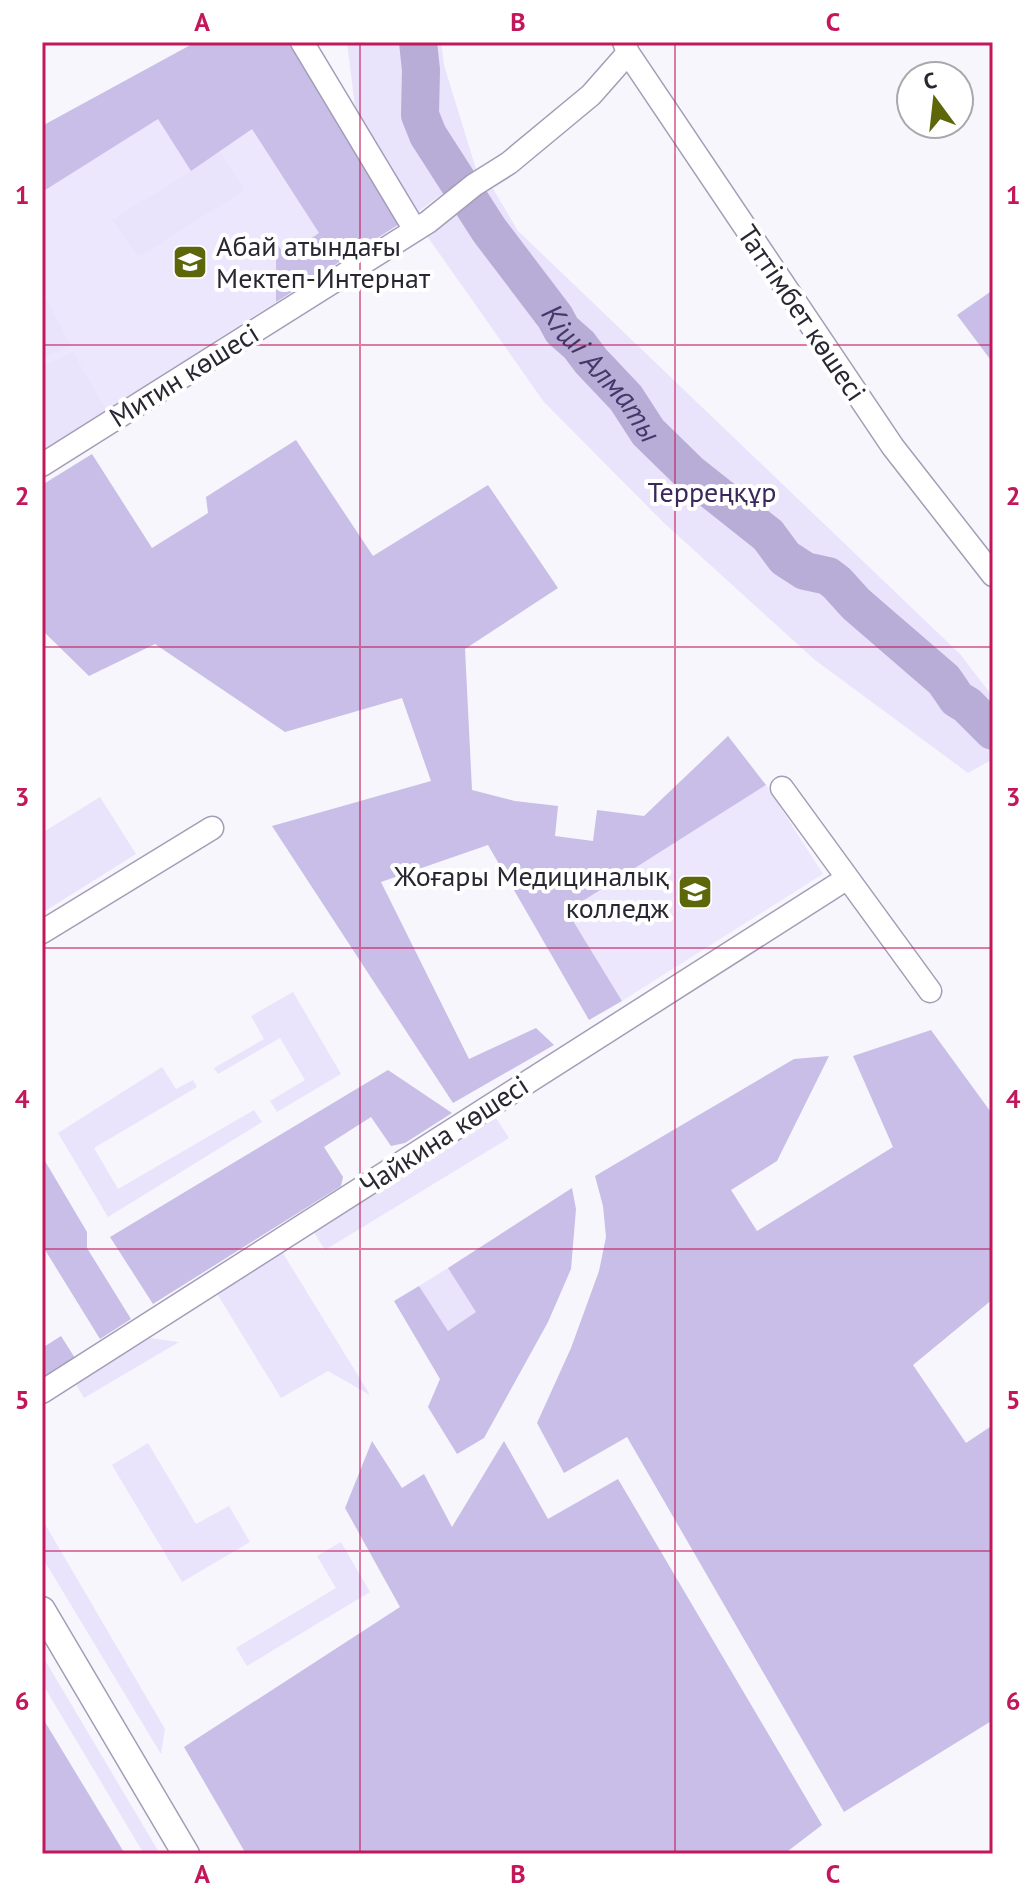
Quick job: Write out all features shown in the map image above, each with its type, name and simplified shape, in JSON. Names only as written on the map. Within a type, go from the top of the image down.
[{"type":"main road","points":[[42,1610],[186,1854]]},
{"type":"street","points":[[302,42],[415,230]]},
{"type":"street","name":"Митин көшесі","points":[[42,465],[449,207],[474,185],[509,163],[591,95],[626,48]]},
{"type":"street","name":"Таттімбет көшесі","points":[[626,48],[893,447],[993,575]]},
{"type":"street","points":[[782,788],[930,991]]},
{"type":"street","points":[[42,932],[212,828]]},
{"type":"street","name":"Чайкина көшесі","points":[[42,1392],[846,879]]},
{"type":"shaded area","name":"Абай атындағы Мектеп-Интернат","points":[[196,42],[288,42],[401,223],[42,451],[42,126]]},
{"type":"shaded area","points":[[196,42],[288,42],[401,223],[276,302],[276,242],[285,256],[319,233],[252,129],[191,171],[158,119],[42,192],[42,126]]},
{"type":"shaded area","points":[[993,290],[993,363],[957,315]]},
{"type":"shaded area","points":[[296,440],[373,556],[488,485],[558,588],[465,649],[472,790],[515,801],[558,806],[555,836],[593,841],[597,810],[644,816],[728,736],[766,785],[567,911],[622,1001],[589,1020],[488,845],[381,882],[469,1059],[536,1028],[554,1045],[453,1103],[272,826],[431,781],[402,698],[285,732],[155,644],[89,676],[42,630],[42,485],[92,454],[152,548],[208,513],[206,497]]},
{"type":"shaded area","name":"Жоғары Медициналық колледж","points":[[766,785],[823,874],[622,1001],[567,911]]},
{"type":"shaded area","points":[[931,1030],[993,1115],[993,1299],[913,1365],[966,1443],[993,1425],[993,1720],[844,1812],[627,1437],[564,1473],[537,1423],[571,1348],[599,1271],[606,1237],[603,1206],[595,1176],[794,1059],[829,1056],[777,1161],[731,1190],[757,1231],[893,1147],[853,1056]]},
{"type":"shaded area","points":[[388,1070],[452,1113],[405,1143],[391,1146],[371,1117],[324,1147],[343,1177],[341,1186],[153,1304],[110,1237]]},
{"type":"shaded area","points":[[42,1156],[87,1232],[87,1248],[131,1319],[100,1339],[42,1245]]},
{"type":"shaded area","points":[[572,1188],[576,1209],[571,1269],[548,1322],[484,1438],[457,1454],[428,1407],[440,1379],[394,1301],[419,1286],[448,1331],[476,1312],[448,1268]]},
{"type":"shaded area","points":[[61,1336],[75,1358],[42,1378],[42,1348]]},
{"type":"shaded area","points":[[372,1441],[402,1488],[424,1474],[452,1527],[504,1441],[548,1519],[618,1479],[822,1825],[784,1854],[246,1854],[184,1747],[400,1607],[345,1508]]},
{"type":"shaded area","points":[[42,1717],[125,1854],[42,1854]]},
{"type":"green space","points":[[347,42],[441,42],[444,65],[476,169],[415,214],[355,107]]},
{"type":"green space","points":[[219,150],[245,190],[138,257],[112,220]]},
{"type":"green space","name":"Терреңқұр","points":[[492,187],[518,231],[960,654],[993,697],[993,759],[968,773],[815,660],[663,522],[544,402],[427,236]]},
{"type":"green space","points":[[42,290],[70,345],[42,359]]},
{"type":"green space","points":[[73,352],[106,410],[42,451],[42,367]]},
{"type":"green space","points":[[100,797],[136,854],[42,913],[42,833]]},
{"type":"green space","points":[[293,992],[341,1074],[277,1112],[270,1101],[305,1080],[280,1038],[218,1074],[214,1068],[264,1039],[251,1016]]},
{"type":"green space","points":[[162,1067],[176,1089],[193,1080],[197,1087],[94,1148],[118,1189],[254,1110],[262,1122],[108,1217],[58,1133]]},
{"type":"green space","points":[[494,1115],[509,1138],[325,1250],[313,1231]]},
{"type":"green space","points":[[281,1250],[370,1395],[328,1371],[281,1398],[216,1292]]},
{"type":"green space","points":[[448,1268],[477,1312],[448,1331],[419,1286]]},
{"type":"green space","points":[[150,1338],[179,1342],[84,1398],[75,1383]]},
{"type":"green space","points":[[148,1443],[196,1524],[229,1506],[250,1542],[182,1582],[112,1465]]},
{"type":"green space","points":[[42,1519],[165,1729],[161,1754],[42,1557]]},
{"type":"green space","points":[[341,1542],[370,1592],[247,1666],[236,1648],[336,1588],[317,1556]]},
{"type":"green space","points":[[42,1655],[160,1854],[144,1854],[42,1683]]},
{"type":"waterway","name":"Кіші Алматы","points":[[418,42],[420,115],[428,135],[489,230],[562,330],[626,398],[648,432],[691,474],[768,535],[785,558],[805,571],[828,576],[837,583],[856,604],[944,680],[957,699],[993,731]]},
{"type":"place","name":"Абай атындағы Мектеп-Интернат","points":[[190,262]]},
{"type":"place","name":"Жоғары Медициналық колледж","points":[[695,892]]}]
